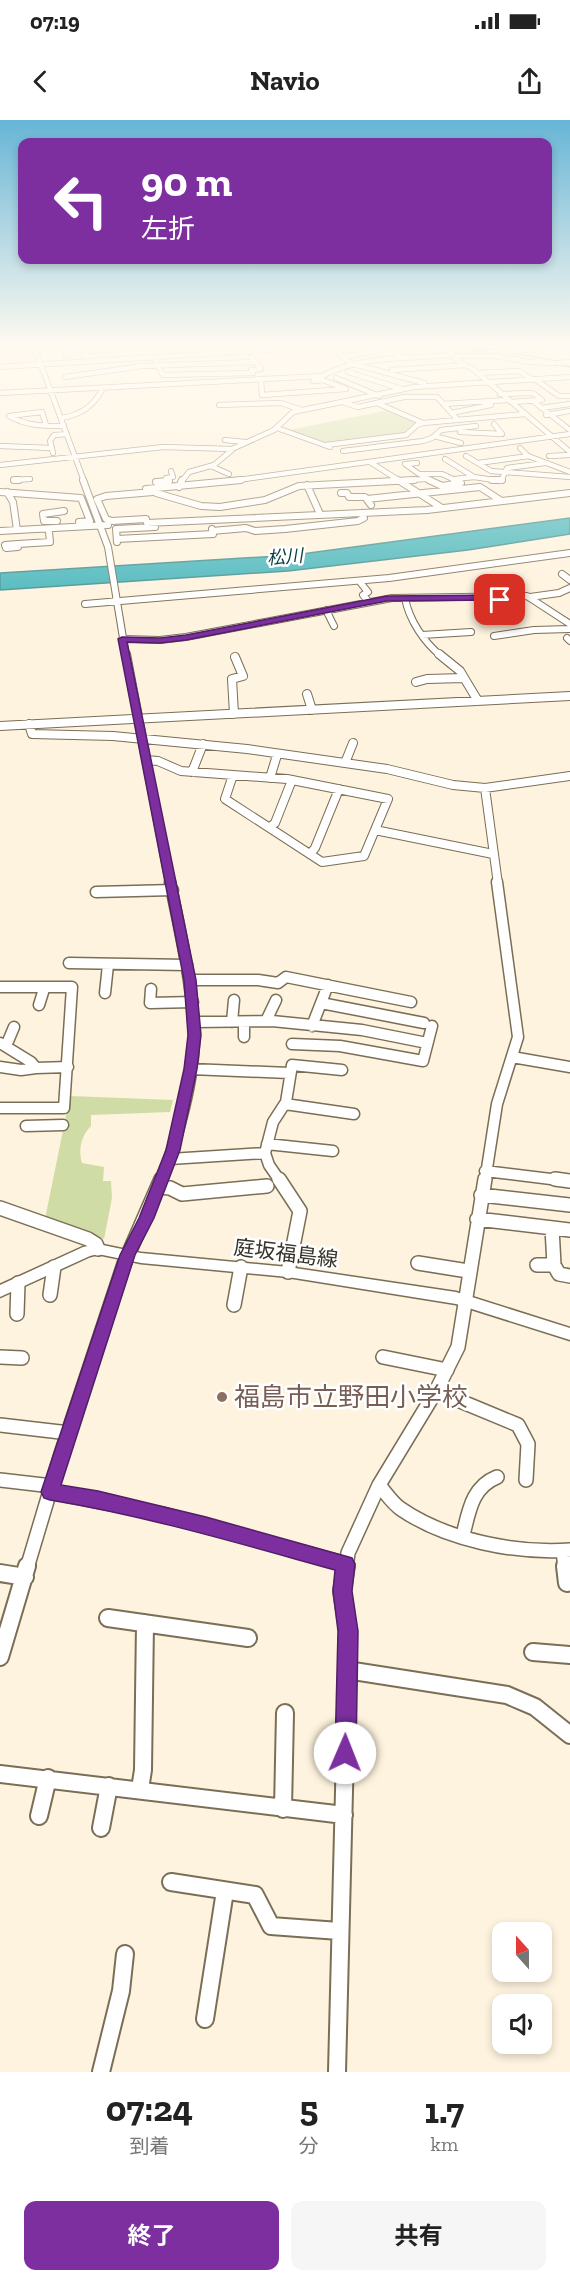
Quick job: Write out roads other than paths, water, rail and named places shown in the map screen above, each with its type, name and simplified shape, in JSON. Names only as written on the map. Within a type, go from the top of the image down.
[{"type":"main road","name":"庭坂福島線","points":[[98,1249],[128,1255],[288,1272],[465,1300],[570,1334]]},
{"type":"main road","points":[[0,1291],[98,1249]]},
{"type":"street","points":[[53,437],[50,441],[52,447],[60,459]]},
{"type":"street","points":[[0,1657],[51,1489],[128,1255],[170,1159],[191,1069],[194,1022],[190,980],[137,719],[108,549],[68,437]]},
{"type":"street","points":[[176,487],[189,471],[218,463],[229,451],[257,437]]},
{"type":"street","points":[[303,437],[370,462],[442,508]]},
{"type":"street","points":[[326,445],[387,437]]},
{"type":"street","points":[[398,437],[406,443]]},
{"type":"street","points":[[343,451],[428,440],[432,437]]},
{"type":"street","points":[[441,437],[461,443]]},
{"type":"street","points":[[479,437],[508,443]]},
{"type":"street","points":[[147,523],[146,519],[112,521],[106,519],[98,499],[106,496],[155,492],[210,483],[214,488],[262,480],[261,477],[550,437]]},
{"type":"street","points":[[551,437],[570,453]]},
{"type":"street","points":[[373,447],[382,454],[490,439]]},
{"type":"street","points":[[225,440],[245,442]]},
{"type":"street","points":[[9,442],[15,446]]},
{"type":"street","points":[[0,446],[52,447]]},
{"type":"street","points":[[0,465],[163,447],[229,451]]},
{"type":"street","points":[[510,450],[521,448],[529,456],[567,471]]},
{"type":"street","points":[[219,452],[229,451]]},
{"type":"street","points":[[549,456],[570,453]]},
{"type":"street","points":[[435,460],[477,454]]},
{"type":"street","points":[[466,456],[491,471],[565,479]]},
{"type":"street","points":[[478,463],[529,456]]},
{"type":"street","points":[[445,459],[474,477]]},
{"type":"street","points":[[425,461],[405,464],[450,492]]},
{"type":"street","points":[[455,479],[474,477],[501,481],[507,468],[545,463]]},
{"type":"street","points":[[211,466],[229,474]]},
{"type":"street","points":[[434,467],[461,484],[442,486]]},
{"type":"street","points":[[405,471],[413,470]]},
{"type":"street","points":[[155,492],[148,483],[169,481],[166,478],[173,477],[171,471]]},
{"type":"street","points":[[534,475],[567,471]]},
{"type":"street","points":[[389,474],[397,472]]},
{"type":"street","points":[[419,474],[442,474]]},
{"type":"street","points":[[19,493],[23,487],[17,480],[30,479]]},
{"type":"street","points":[[219,507],[261,501],[298,486],[427,479]]},
{"type":"street","points":[[307,485],[321,516],[330,524]]},
{"type":"street","points":[[176,487],[180,501]]},
{"type":"street","points":[[367,500],[480,487],[500,500]]},
{"type":"street","points":[[0,492],[81,498],[90,521],[66,524],[51,530],[17,530],[0,533]]},
{"type":"street","points":[[7,492],[13,502],[17,530]]},
{"type":"street","points":[[89,492],[155,492],[203,507],[257,509]]},
{"type":"street","points":[[145,497],[155,492]]},
{"type":"street","points":[[341,493],[347,493],[349,497],[362,496],[376,512]]},
{"type":"street","points":[[203,507],[209,522],[213,534],[117,541],[116,528],[209,522],[282,519],[442,508],[570,493]]},
{"type":"street","points":[[216,500],[219,507]]},
{"type":"street","points":[[58,504],[63,505],[66,524]]},
{"type":"street","points":[[268,510],[321,516]]},
{"type":"street","points":[[64,512],[43,514],[44,521],[101,525],[209,522],[274,516],[321,516]]},
{"type":"street","points":[[212,531],[246,528],[255,531],[358,521],[364,518],[362,513]]},
{"type":"street","points":[[274,516],[282,519]]},
{"type":"street","points":[[0,533],[85,529]]},
{"type":"street","points":[[3,547],[50,542],[51,530]]},
{"type":"street","points":[[85,604],[360,582],[570,553]]},
{"type":"street","points":[[527,567],[570,559]]},
{"type":"street","points":[[562,574],[570,579]]},
{"type":"street","points":[[360,582],[368,592],[363,596],[369,602]]},
{"type":"street","points":[[122,639],[160,640],[186,637],[378,600],[405,598],[501,601],[559,593],[570,588],[562,582]]},
{"type":"street","points":[[530,597],[570,624]]},
{"type":"street","points":[[405,598],[407,608],[422,635],[434,650],[458,669],[478,701]]},
{"type":"street","points":[[448,599],[451,608]]},
{"type":"street","points":[[378,600],[378,609]]},
{"type":"street","points":[[326,610],[334,626]]},
{"type":"street","points":[[494,636],[534,630],[570,629]]},
{"type":"street","points":[[422,635],[471,632]]},
{"type":"street","points":[[234,714],[232,679],[243,676],[235,657]]},
{"type":"street","points":[[416,682],[427,679],[464,678]]},
{"type":"street","points":[[306,694],[312,710]]},
{"type":"street","points":[[0,726],[567,696],[570,705]]},
{"type":"street","points":[[29,724],[32,734],[142,739],[187,738],[203,744],[387,769],[453,785],[485,788],[570,776]]},
{"type":"street","points":[[345,763],[353,743]]},
{"type":"street","points":[[192,772],[203,744]]},
{"type":"street","points":[[270,777],[277,755]]},
{"type":"street","points":[[146,760],[158,760],[181,771],[270,777],[388,799],[364,856],[322,862],[225,799],[233,776]]},
{"type":"street","points":[[270,827],[275,823],[292,780]]},
{"type":"street","points":[[337,2072],[348,1631],[342,1591],[345,1564],[379,1485],[436,1391],[458,1347],[468,1271],[497,1104],[518,1037],[485,788]]},
{"type":"street","points":[[310,854],[315,848],[339,789]]},
{"type":"street","points":[[375,830],[494,854]]},
{"type":"street","points":[[96,892],[172,890]]},
{"type":"street","points":[[69,963],[187,965]]},
{"type":"street","points":[[105,993],[108,965]]},
{"type":"street","points":[[190,980],[258,980],[278,983],[286,977],[411,1002]]},
{"type":"street","points":[[312,1026],[328,986]]},
{"type":"street","points":[[0,987],[44,989],[72,987],[69,1067],[64,1108],[0,1108]]},
{"type":"street","points":[[39,1005],[44,989]]},
{"type":"street","points":[[151,989],[150,1003],[193,1002]]},
{"type":"street","points":[[232,1022],[234,1000]]},
{"type":"street","points":[[266,1022],[276,1000]]},
{"type":"street","points":[[292,1044],[340,1047],[423,1061],[428,1025],[321,1003]]},
{"type":"street","points":[[194,1022],[266,1022],[312,1026],[427,1043]]},
{"type":"street","points":[[244,1022],[244,1037]]},
{"type":"street","points":[[14,1027],[3,1045],[32,1062],[36,1068]]},
{"type":"street","points":[[340,1047],[344,1029]]},
{"type":"street","points":[[512,1057],[570,1067]]},
{"type":"street","points":[[288,1272],[300,1211],[269,1165],[266,1149],[273,1122],[285,1104],[292,1065],[342,1070]]},
{"type":"street","points":[[0,1067],[21,1070],[69,1067]]},
{"type":"street","points":[[191,1069],[289,1073]]},
{"type":"street","points":[[285,1104],[354,1114]]},
{"type":"street","points":[[26,1126],[63,1125]]},
{"type":"street","points":[[170,1159],[257,1155],[266,1149],[333,1151]]},
{"type":"street","points":[[485,1171],[570,1181]]},
{"type":"street","points":[[159,1187],[170,1188],[182,1194],[267,1186]]},
{"type":"street","points":[[481,1195],[570,1205]]},
{"type":"street","points":[[0,1209],[88,1239],[96,1244],[98,1249]]},
{"type":"street","points":[[477,1219],[570,1230]]},
{"type":"street","points":[[552,1228],[554,1265],[559,1274],[570,1276]]},
{"type":"street","points":[[418,1263],[468,1271]]},
{"type":"street","points":[[537,1265],[554,1265]]},
{"type":"street","points":[[50,1295],[54,1267]]},
{"type":"street","points":[[234,1305],[241,1267]]},
{"type":"street","points":[[16,1314],[18,1283]]},
{"type":"street","points":[[0,1357],[22,1358]]},
{"type":"street","points":[[383,1358],[447,1370]]},
{"type":"street","points":[[436,1391],[518,1425],[529,1438],[526,1480]]},
{"type":"street","points":[[0,1425],[69,1433]]},
{"type":"street","points":[[463,1535],[479,1486],[497,1477]]},
{"type":"street","points":[[0,1480],[51,1489],[241,1534],[345,1564]]},
{"type":"street","points":[[379,1485],[399,1508],[463,1535],[524,1550],[566,1551],[567,1583]]},
{"type":"street","points":[[0,1573],[25,1577]]},
{"type":"street","points":[[108,1618],[248,1638]]},
{"type":"street","points":[[140,1789],[143,1770],[145,1623]]},
{"type":"street","points":[[533,1652],[570,1655]]},
{"type":"street","points":[[347,1670],[507,1695],[535,1707],[570,1735]]},
{"type":"street","points":[[283,1809],[285,1713]]},
{"type":"street","points":[[0,1774],[344,1815]]},
{"type":"street","points":[[39,1816],[48,1778]]},
{"type":"street","points":[[101,1828],[109,1786]]},
{"type":"street","points":[[171,1882],[255,1895],[271,1926],[339,1931]]},
{"type":"street","points":[[205,2019],[225,1891]]},
{"type":"street","points":[[101,2072],[121,1991],[125,1954]]},
{"type":"water","name":"松川","points":[[570,518],[570,534],[468,550],[288,571],[0,590],[0,573],[294,555]]},
{"type":"place","name":"福島市立野田小学校","points":[[222,1397]]}]
